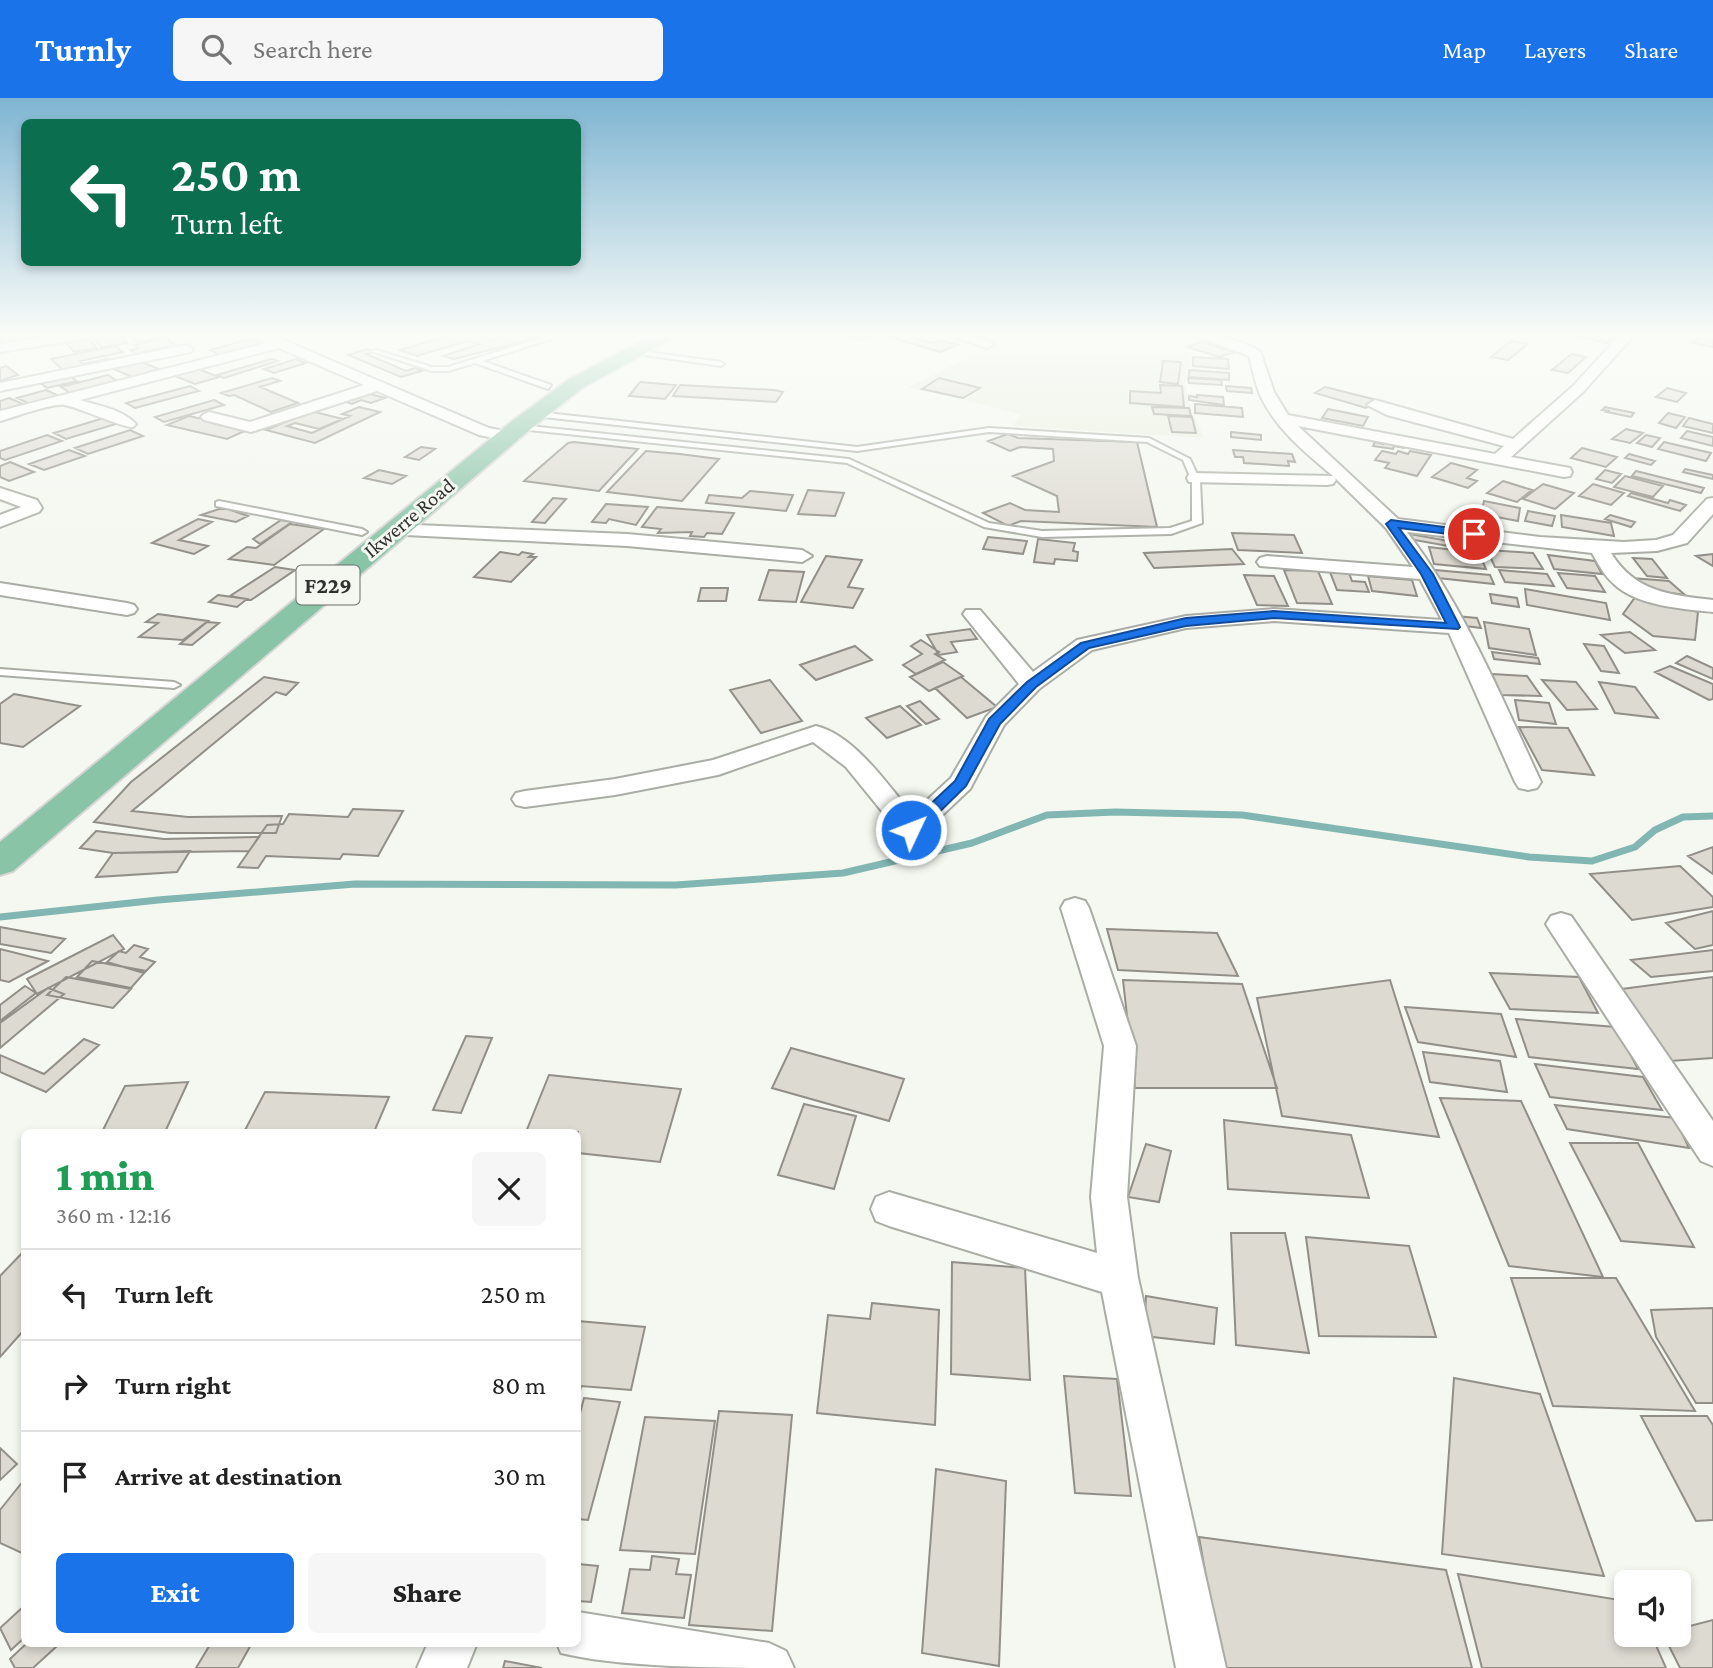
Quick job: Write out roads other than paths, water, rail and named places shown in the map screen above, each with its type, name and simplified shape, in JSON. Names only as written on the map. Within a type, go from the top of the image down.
[{"type":"main road","name":"F229","points":[[0,830],[362,532],[512,427],[531,406]]},
{"type":"main road","name":"Ikwerre Road","points":[[0,862],[512,427],[542,406]]},
{"type":"street","points":[[0,416],[38,406]]},
{"type":"street","points":[[84,406],[117,416],[128,424]]},
{"type":"street","points":[[209,417],[251,428],[316,406]]},
{"type":"street","points":[[443,406],[512,427]]},
{"type":"street","points":[[1274,406],[1283,419],[1391,524],[1427,574],[1468,652],[1528,782]]},
{"type":"street","points":[[1378,406],[1515,444]]},
{"type":"street","points":[[1497,460],[1558,406]]},
{"type":"street","points":[[1283,419],[1564,472]]},
{"type":"street","points":[[1195,478],[1271,473],[1327,480]]},
{"type":"street","points":[[0,493],[31,504],[33,508],[0,522]]},
{"type":"street","points":[[1391,524],[1598,547],[1647,547],[1681,538],[1713,503]]},
{"type":"street","points":[[393,530],[627,540],[802,556]]},
{"type":"street","points":[[1598,547],[1615,574],[1626,584],[1642,592],[1713,606]]},
{"type":"street","points":[[1267,562],[1427,574]]},
{"type":"street","points":[[0,589],[127,610]]},
{"type":"street","points":[[973,614],[1031,684]]},
{"type":"street","points":[[525,799],[615,787],[718,766],[816,733],[855,762],[911,830],[961,783],[994,722],[1031,684],[1085,645],[1186,622],[1274,615],[1454,627]]},
{"type":"street","points":[[1074,908],[1120,1046],[1109,1197],[1119,1278],[1200,1668]]},
{"type":"street","points":[[1561,924],[1713,1150]]},
{"type":"street","points":[[889,1209],[1119,1278]]},
{"type":"street","points":[[581,1637],[769,1668]]},
{"type":"street","points":[[442,1668],[451,1647]]},
{"type":"lane","points":[[512,427],[857,449],[989,430],[1149,440],[1186,459],[1195,478],[1197,523],[1171,531],[1042,534],[988,525],[849,461],[512,427]]},
{"type":"lane","points":[[219,504],[362,532]]},
{"type":"lane","points":[[0,672],[174,685]]},
{"type":"waterway","points":[[0,917],[158,900],[355,884],[676,885],[843,873],[972,843],[1047,815],[1115,812],[1242,815],[1529,857],[1592,861],[1635,847],[1655,830],[1683,817],[1713,816]]}]
